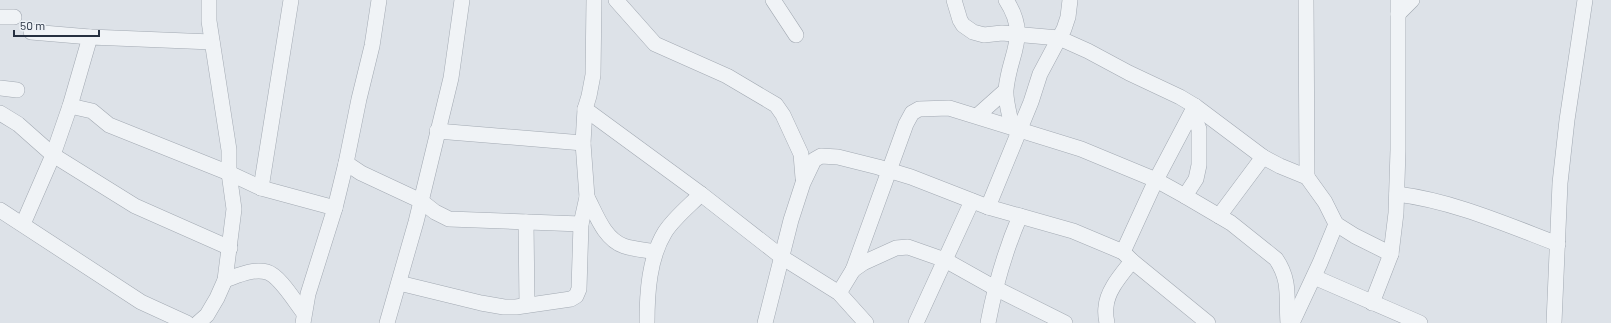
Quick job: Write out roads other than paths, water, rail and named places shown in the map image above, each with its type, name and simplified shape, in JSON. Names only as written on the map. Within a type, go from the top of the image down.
[{"type":"street","points":[[198,323],[207,315],[225,280],[234,209],[229,173],[229,150],[209,21],[209,0]]},
{"type":"street","points":[[261,188],[291,0]]},
{"type":"street","points":[[303,318],[308,294],[335,208],[346,164],[359,99],[372,46],[379,0]]},
{"type":"street","points":[[387,323],[400,283],[451,78],[462,0]]},
{"type":"street","points":[[400,283],[496,306],[516,307],[571,299],[576,296],[579,289],[581,224],[587,197],[582,143],[585,109],[593,75],[594,0]]},
{"type":"street","points":[[616,0],[655,44],[727,76],[776,105],[783,115],[801,154],[803,183]]},
{"type":"street","points":[[773,0],[796,35]]},
{"type":"street","points":[[954,0],[960,20],[963,25],[973,32],[984,35],[1002,33],[1059,38],[1180,97],[1194,109],[1263,157],[1307,177],[1324,202],[1336,224],[1355,236],[1391,254]]},
{"type":"street","points":[[1006,0],[1015,16],[1018,35],[1005,91],[1016,128]]},
{"type":"street","points":[[988,207],[1010,156],[1016,128],[1031,102],[1042,70],[1064,29],[1068,16],[1070,0]]},
{"type":"street","points":[[1306,0],[1307,177]]},
{"type":"street","points":[[1372,303],[1391,254],[1393,241],[1397,194],[1398,7],[1412,0]]},
{"type":"street","points":[[1554,323],[1560,183],[1570,97],[1585,0]]},
{"type":"street","points":[[31,32],[90,37],[212,42]]},
{"type":"street","points":[[23,224],[53,156],[70,106],[90,37]]},
{"type":"street","points":[[0,88],[17,90]]},
{"type":"street","points":[[977,116],[1005,91]]},
{"type":"street","points":[[70,106],[92,111],[109,125],[229,173],[261,188],[335,208]]},
{"type":"street","points":[[839,292],[853,270],[906,124],[912,113],[919,109],[944,108],[977,116],[1081,149],[1156,180],[1220,216],[1276,259],[1286,281],[1288,323]]},
{"type":"street","points":[[585,109],[701,194],[782,258],[839,292],[866,323]]},
{"type":"street","points":[[1107,323],[1107,302],[1120,275],[1156,180],[1194,109]]},
{"type":"street","points":[[1185,196],[1196,179],[1199,165],[1199,129],[1194,109]]},
{"type":"street","points":[[0,113],[18,124],[53,156],[134,206],[230,248]]},
{"type":"street","points":[[437,131],[582,143]]},
{"type":"street","points":[[765,323],[803,183],[814,160],[821,156],[838,157],[889,170],[988,207],[1073,231],[1127,257],[1208,323]]},
{"type":"street","points":[[1220,216],[1263,157]]},
{"type":"street","points":[[346,164],[361,173],[421,201],[435,212],[448,219],[581,224]]},
{"type":"street","points":[[647,323],[649,293],[655,252],[670,225],[701,194]]},
{"type":"street","points":[[1397,194],[1421,197],[1458,207],[1558,244]]},
{"type":"street","points":[[587,197],[601,226],[613,240],[624,246],[655,252]]},
{"type":"street","points":[[916,323],[972,201]]},
{"type":"street","points":[[0,210],[141,302],[187,323]]},
{"type":"street","points":[[988,323],[995,288],[1020,216]]},
{"type":"street","points":[[526,222],[527,305]]},
{"type":"street","points":[[1292,323],[1336,224]]},
{"type":"street","points":[[853,270],[863,263],[902,247],[908,247],[945,260],[995,288],[1065,323]]},
{"type":"street","points":[[225,280],[251,272],[268,272],[284,286],[303,318]]},
{"type":"street","points":[[1286,281],[1311,283],[1372,303],[1420,323]]}]
